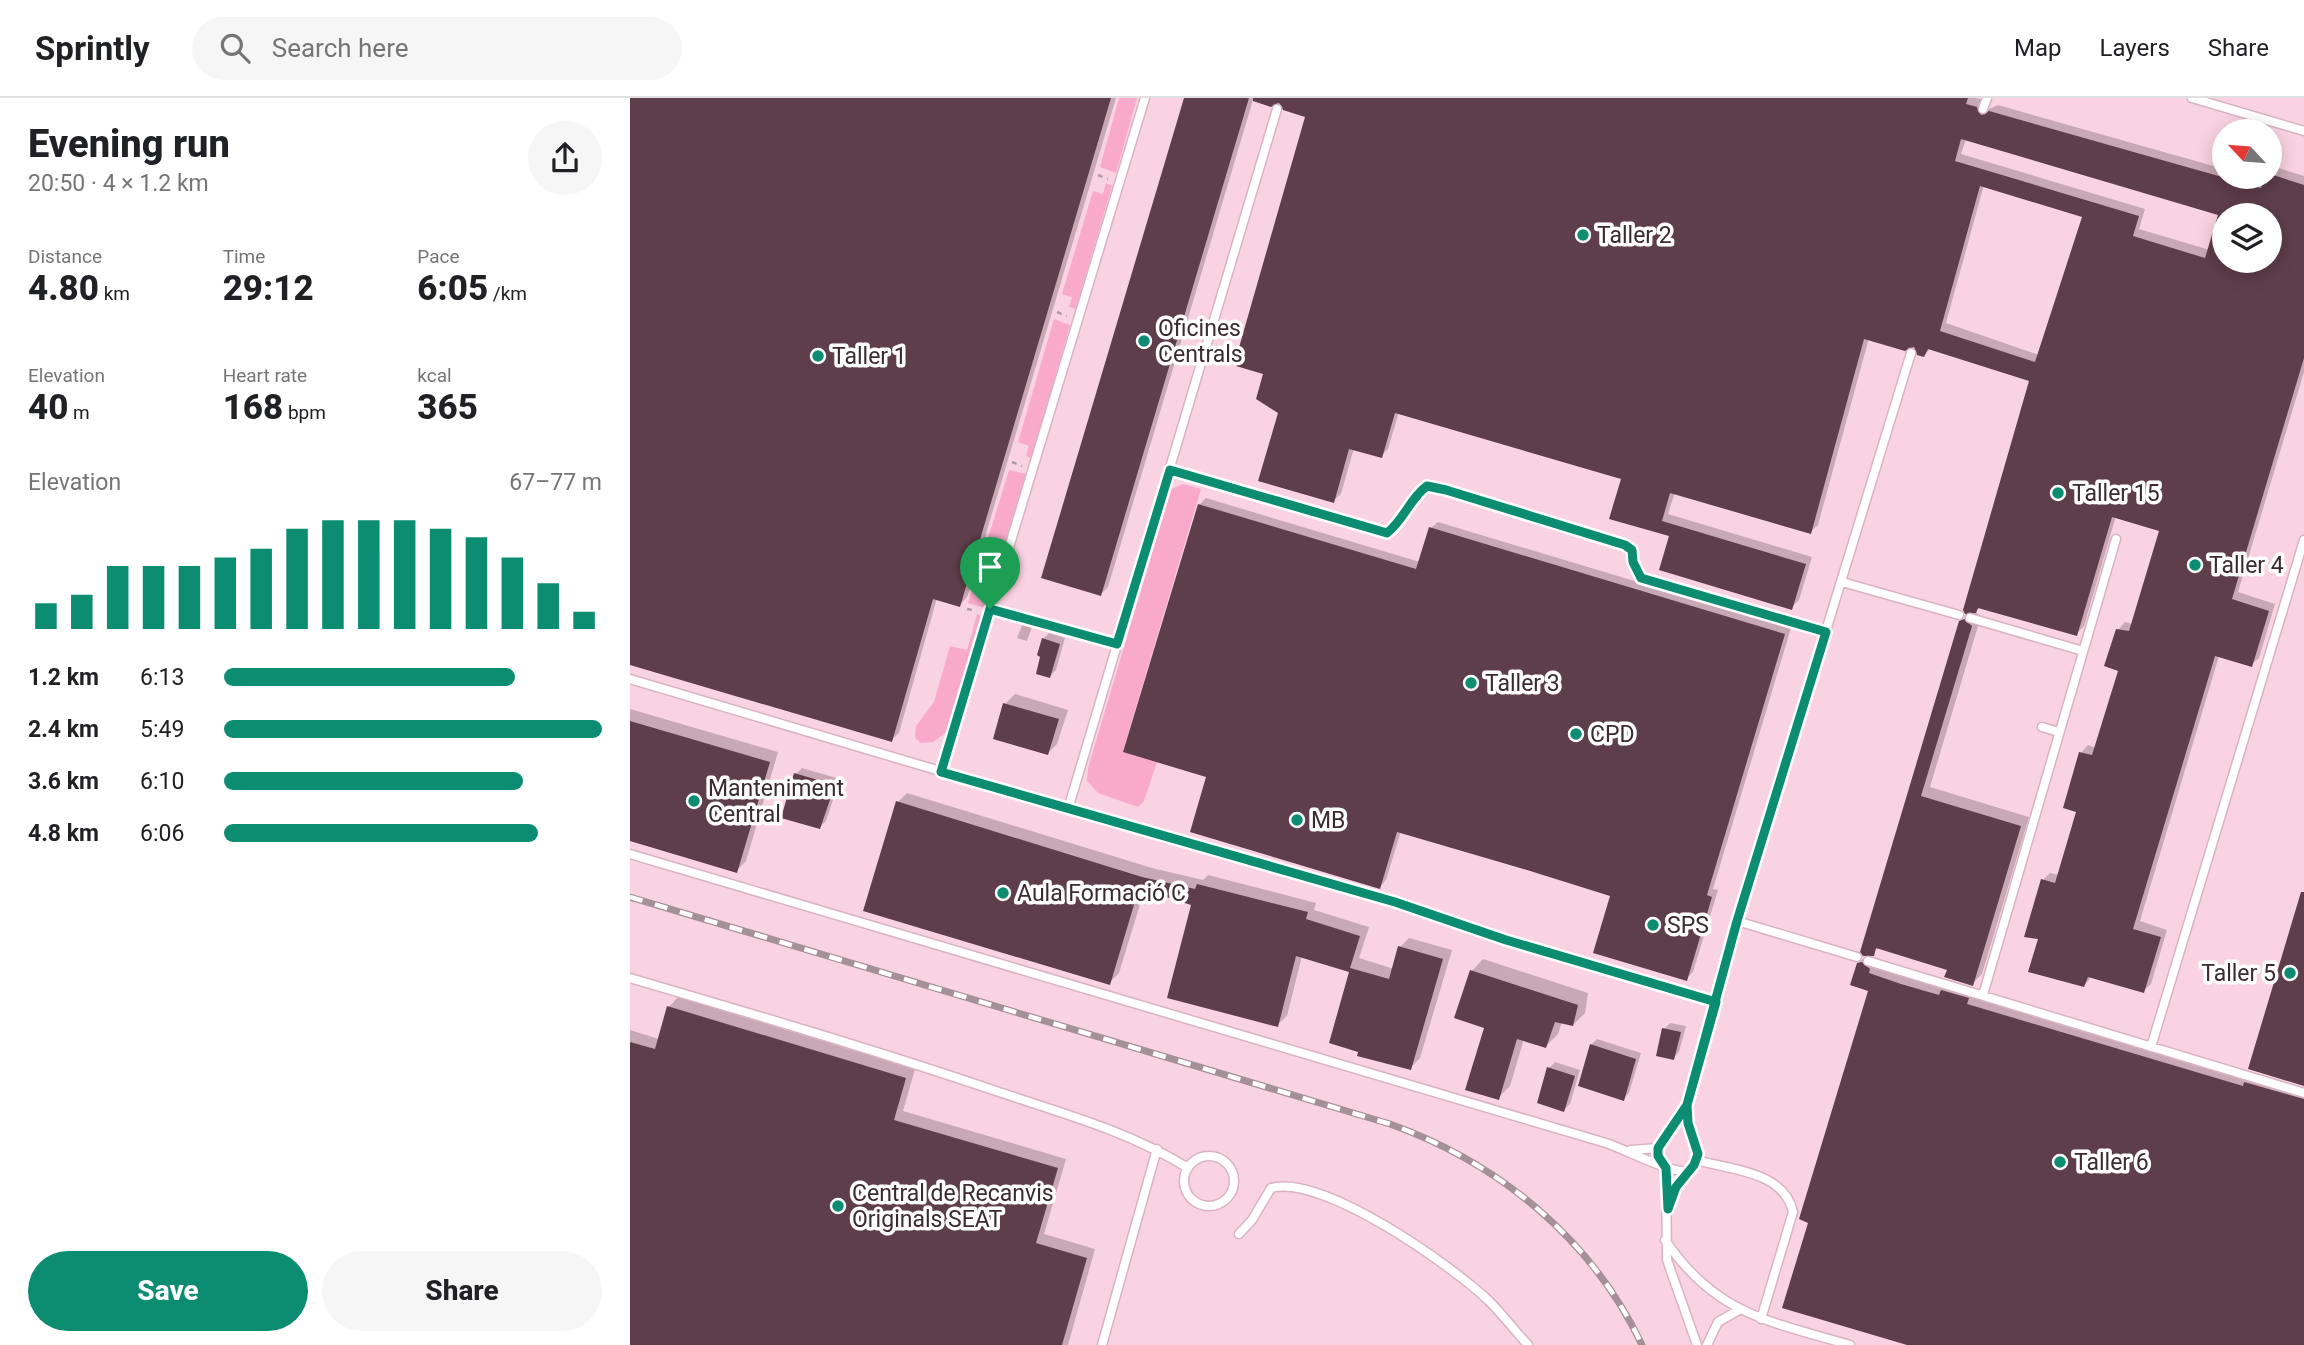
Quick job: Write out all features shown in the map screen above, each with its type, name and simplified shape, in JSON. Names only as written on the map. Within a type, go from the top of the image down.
[{"type":"lane","points":[[941,772],[987,611],[1144,98]]},
{"type":"lane","points":[[1983,109],[1987,98]]},
{"type":"lane","points":[[2192,98],[2304,131]]},
{"type":"lane","points":[[1068,809],[1277,109]]},
{"type":"lane","points":[[1628,1150],[1658,1148],[1687,1105],[1737,921],[1911,353]]},
{"type":"lane","points":[[1170,470],[1387,533],[1398,525],[1417,494],[1427,486],[1446,490],[1625,545],[1632,550],[1633,562],[1641,578],[1826,632]]},
{"type":"lane","points":[[1983,995],[2116,538]]},
{"type":"lane","points":[[2151,1047],[2304,540]]},
{"type":"lane","points":[[1842,582],[1959,615]]},
{"type":"lane","points":[[987,611],[1117,644]]},
{"type":"lane","points":[[1970,618],[2083,652]]},
{"type":"lane","points":[[630,679],[941,772],[1395,902],[1506,940],[1716,1002]]},
{"type":"lane","points":[[2042,727],[2059,732]]},
{"type":"lane","points":[[630,854],[1628,1150],[1664,1166],[1686,1171]]},
{"type":"lane","points":[[1737,921],[1857,957]]},
{"type":"lane","points":[[1868,961],[2304,1093]]},
{"type":"lane","points":[[630,978],[861,1045],[1087,1121],[1157,1149],[1188,1168]]},
{"type":"lane","points":[[1668,1209],[1686,1171],[1698,1154],[1692,1138],[1687,1105]]},
{"type":"lane","points":[[1669,1134],[1678,1132],[1692,1138]]},
{"type":"lane","points":[[1658,1148],[1664,1166],[1668,1209],[1665,1240],[1672,1278],[1697,1345]]},
{"type":"lane","points":[[1102,1345],[1157,1149]]},
{"type":"lane","points":[[1204,1156],[1217,1157],[1232,1172],[1232,1191],[1218,1204],[1210,1206],[1193,1201],[1184,1186],[1188,1168],[1204,1156]]},
{"type":"lane","points":[[1696,1160],[1769,1179],[1789,1197],[1793,1212],[1760,1319]]},
{"type":"lane","points":[[1239,1234],[1252,1220],[1271,1188],[1282,1185],[1310,1190],[1369,1217],[1435,1257],[1487,1300],[1528,1345]]},
{"type":"lane","points":[[1665,1240],[1692,1276],[1717,1298],[1760,1319],[1850,1345]]},
{"type":"lane","points":[[1707,1345],[1718,1322],[1739,1310]]},
{"type":"path","points":[[1098,175],[1114,181]]},
{"type":"path","points":[[1057,312],[1073,318]]},
{"type":"path","points":[[967,608],[987,611]]},
{"type":"shaded area","points":[[630,98],[2304,98],[2304,1345],[630,1345]]},
{"type":"shaded area","points":[[1119,98],[1137,98],[1116,173],[1100,167]]},
{"type":"shaded area","points":[[1106,183],[1112,186],[1076,309],[1069,307],[1072,297],[1062,294],[1093,191],[1103,194]]},
{"type":"shaded area","points":[[1054,319],[1070,325],[1032,458],[1026,456],[1029,446],[1018,442]]},
{"type":"shaded area","points":[[1009,470],[1026,474],[985,608],[968,603]]},
{"type":"shaded area","points":[[1183,484],[1201,489],[1123,751],[1157,762],[1144,801],[1138,807],[1098,793],[1087,781],[1088,768],[1171,489]]},
{"type":"shaded area","points":[[977,614],[983,617],[949,730],[933,742],[921,743],[915,738],[916,726],[934,702],[950,646],[967,650]]},
{"type":"building","name":"Taller 1","points":[[630,98],[1111,98],[960,607],[933,599],[892,742],[630,665]]},
{"type":"building","name":"Oficines Centrals","points":[[1184,98],[1249,98],[1101,596],[1041,578]]},
{"type":"building","points":[[1253,98],[1968,98],[1966,104],[1977,107],[1981,115],[1989,111],[2212,174],[2212,189],[2282,189],[2282,178],[2304,185],[2304,358],[2232,599],[2269,611],[2252,667],[2215,656],[2133,929],[2161,937],[2144,993],[2088,977],[2084,987],[2028,972],[2038,939],[2024,937],[2041,879],[2055,883],[2076,812],[2063,808],[2079,752],[2092,755],[2118,671],[2104,666],[2116,629],[2129,631],[2159,531],[2112,517],[2077,636],[1978,608],[1976,613],[1965,614],[1963,610],[2029,381],[1928,349],[1924,357],[1917,355],[1914,347],[1905,351],[1864,339],[1811,534],[1670,493],[1662,521],[1806,564],[1792,610],[1659,570],[1669,536],[1609,519],[1621,479],[1395,413],[1382,458],[1349,449],[1334,503],[1258,481],[1278,413],[1256,399],[1263,374],[1236,366],[1236,358],[1305,117],[1283,110],[1279,103],[1271,107],[1253,101]],"holes":[[[1961,139],[2212,213],[2212,203],[2282,203],[2282,273],[2212,273],[2212,235],[2205,258],[2133,236],[2139,216],[1955,161]],[[1980,186],[2082,217],[2035,362],[1940,331]]]},
{"type":"building","name":"Taller 3","points":[[1198,504],[1416,569],[1429,527],[1785,634],[1707,895],[1712,897],[1687,981],[1593,953],[1610,896],[1527,870],[1397,832],[1380,889],[1190,832],[1206,777],[1123,752]]},
{"type":"building","points":[[1964,619],[1972,626],[1921,796],[2021,826],[1973,986],[1944,977],[1947,970],[1876,948],[1874,956],[1863,956],[1860,952],[1959,621]]},
{"type":"building","points":[[1042,638],[1060,644],[1050,678],[1036,674],[1040,657],[1037,655]]},
{"type":"building","points":[[1003,703],[1059,719],[1048,755],[993,739]]},
{"type":"building","name":"Manteniment Central","points":[[630,721],[770,762],[737,873],[630,841]]},
{"type":"building","points":[[794,773],[835,785],[820,829],[781,818]]},
{"type":"building","points":[[896,801],[1142,877],[1195,889],[1197,884],[1308,912],[1306,919],[1360,936],[1350,968],[1389,979],[1398,946],[1443,959],[1411,1070],[1357,1056],[1358,1052],[1329,1043],[1349,972],[1296,956],[1278,1027],[1167,998],[1191,905],[1139,888],[1110,985],[863,911]]},
{"type":"building","name":"Taller 5","points":[[2301,892],[2304,892],[2304,1086],[2248,1069]]},
{"type":"building","name":"Taller 6","points":[[1862,962],[1870,969],[1869,973],[1901,984],[1939,995],[1941,990],[1969,998],[1967,1004],[2243,1086],[2244,1082],[2304,1099],[2304,1345],[1907,1345],[1782,1308],[1808,1223],[1799,1219],[1868,991],[1850,985],[1857,963]]},
{"type":"building","points":[[1470,970],[1578,1005],[1573,1026],[1555,1022],[1546,1048],[1517,1039],[1499,1100],[1465,1090],[1484,1028],[1454,1018]]},
{"type":"building","name":"Central de Recanvis Originals SEAT","points":[[667,1006],[906,1078],[894,1120],[1058,1168],[1036,1243],[1087,1258],[1062,1345],[630,1345],[630,1042],[655,1049]]},
{"type":"building","points":[[1662,1028],[1681,1032],[1674,1060],[1656,1056]]},
{"type":"building","points":[[1590,1044],[1636,1059],[1624,1101],[1578,1086]]},
{"type":"building","points":[[1547,1067],[1575,1076],[1564,1112],[1537,1103]]},
{"type":"railway","points":[[630,897],[1390,1124],[1430,1140],[1468,1160],[1538,1209],[1597,1271],[1642,1345]]},
{"type":"place","name":"Taller 2","points":[[1583,235]]},
{"type":"place","name":"Oficines Centrals","points":[[1144,341]]},
{"type":"place","name":"Taller 1","points":[[818,356]]},
{"type":"place","name":"Taller 15","points":[[2058,493]]},
{"type":"place","name":"Taller 4","points":[[2195,565]]},
{"type":"place","name":"Taller 3","points":[[1471,683]]},
{"type":"place","name":"CPD","points":[[1576,734]]},
{"type":"place","name":"Manteniment Central","points":[[694,801]]},
{"type":"place","name":"MB","points":[[1297,820]]},
{"type":"place","name":"Aula Formació C","points":[[1003,893]]},
{"type":"place","name":"SPS","points":[[1653,925]]},
{"type":"place","name":"Taller 5","points":[[2290,973]]},
{"type":"place","name":"Taller 6","points":[[2060,1162]]},
{"type":"place","name":"Central de Recanvis Originals SEAT","points":[[838,1206]]},
{"type":"route","points":[[990,609],[941,772],[1395,902],[1506,940],[1716,1002],[1687,1105],[1688,1123],[1692,1138],[1697,1144],[1698,1154],[1694,1165],[1686,1171],[1676,1187],[1668,1209],[1666,1168],[1658,1156],[1658,1148],[1687,1105],[1702,1054],[1716,1002],[1737,921],[1826,632],[1641,578],[1633,562],[1632,550],[1625,545],[1446,490],[1427,486],[1417,494],[1398,525],[1387,533],[1170,470],[1117,644],[990,609]]}]
